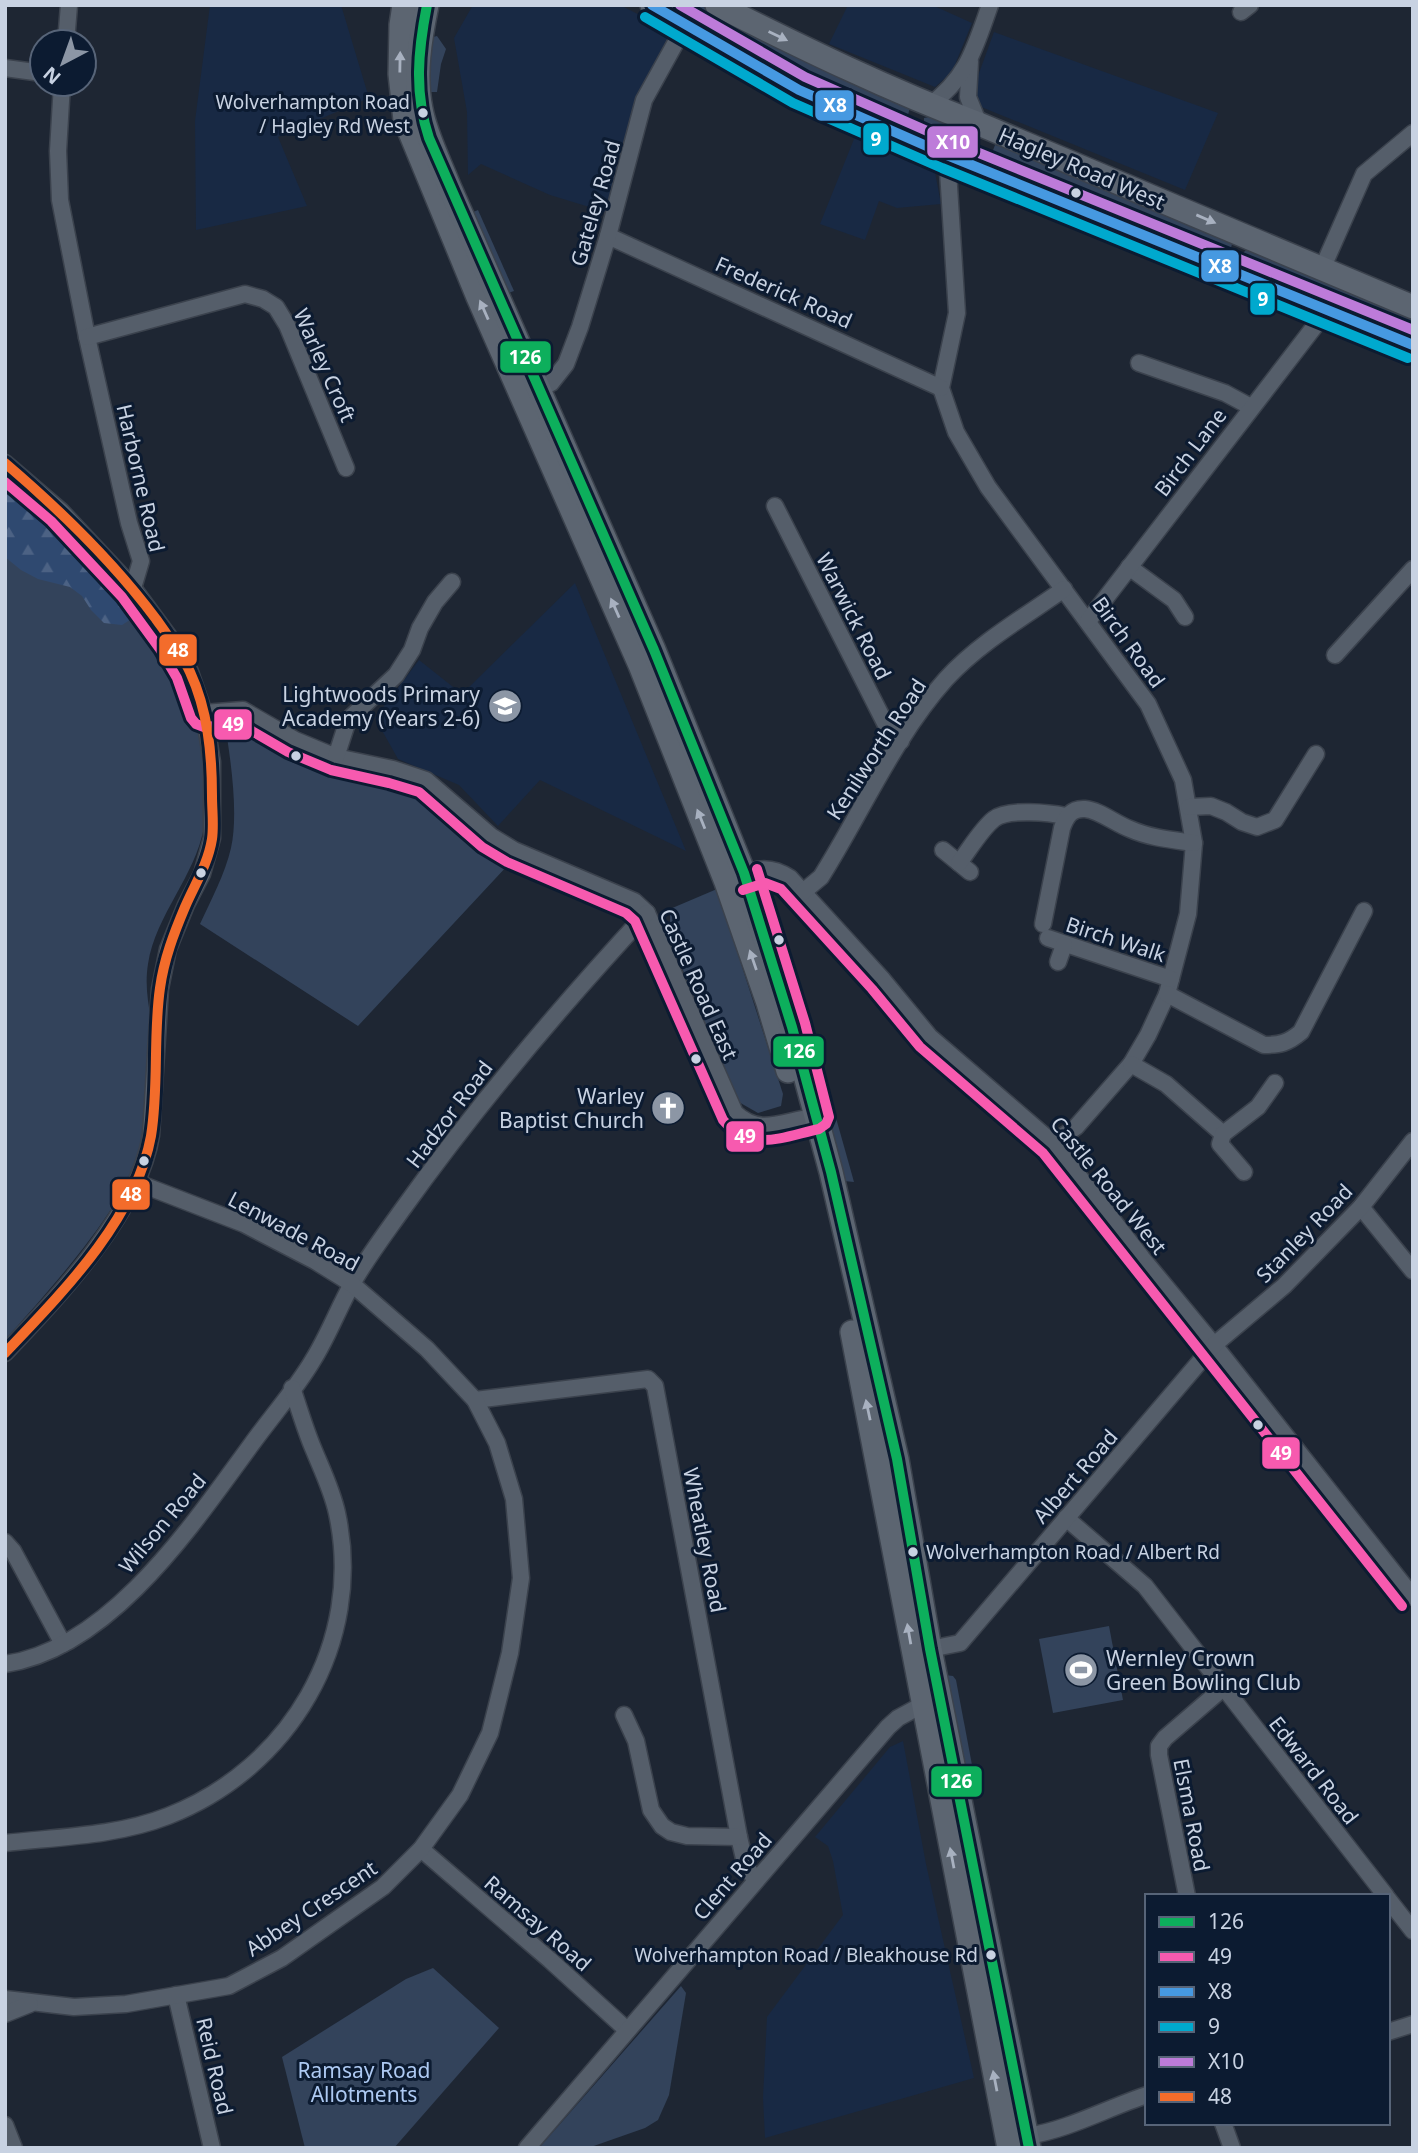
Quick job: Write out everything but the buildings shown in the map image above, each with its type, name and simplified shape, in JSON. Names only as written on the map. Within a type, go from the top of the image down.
[{"type":"highway","points":[[404,5],[400,74],[405,120],[654,650],[735,878],[792,1027],[877,1454],[922,1705],[1024,2145]]},
{"type":"highway","points":[[426,5],[420,37],[421,111],[531,393]]},
{"type":"highway","name":"Hagley Road West","points":[[652,5],[799,89],[957,159],[1413,345]]},
{"type":"highway","name":"Hagley Road West","points":[[717,5],[929,106],[979,124],[1413,307]]},
{"type":"highway","points":[[920,142],[914,131],[916,118],[929,106]]},
{"type":"highway","points":[[957,159],[982,157],[988,149],[988,142],[979,124]]},
{"type":"highway","points":[[1227,269],[1242,235]]},
{"type":"highway","points":[[808,1117],[834,1185],[897,1459],[930,1649],[1024,2145]]},
{"type":"highway","points":[[922,1705],[930,1649]]},
{"type":"street","points":[[67,28],[69,5]]},
{"type":"street","points":[[929,106],[953,85],[970,61],[990,5]]},
{"type":"street","name":"Gateley Road","points":[[531,393],[551,383],[566,364],[608,236],[644,100],[686,24]]},
{"type":"street","points":[[970,61],[968,97],[979,124]]},
{"type":"street","points":[[5,68],[28,71]]},
{"type":"street","name":"Harborne Road","points":[[61,98],[58,151],[60,200],[87,337],[129,523],[141,561],[134,588]]},
{"type":"street","points":[[1322,269],[1364,174],[1413,133]]},
{"type":"street","points":[[941,388],[957,313],[957,159]]},
{"type":"street","name":"Frederick Road","points":[[608,236],[941,388]]},
{"type":"street","name":"Warley Croft","points":[[87,337],[245,294],[263,299],[276,307],[290,330],[346,468]]},
{"type":"street","name":"Birch Lane","points":[[1088,621],[1328,309]]},
{"type":"street","points":[[1139,363],[1225,393],[1251,407]]},
{"type":"street","name":"Birch Road","points":[[941,388],[956,432],[988,487],[1148,704],[1183,779],[1189,807],[1194,843],[1188,914],[1169,986],[1131,1064],[1076,1127],[1053,1143]]},
{"type":"street","points":[[5,463],[61,511],[134,588],[173,641],[190,671],[204,713],[212,762],[212,838],[202,874],[168,949],[160,989],[151,1135],[147,1158],[138,1183],[73,1278],[5,1353]]},
{"type":"street","name":"Warwick Road","points":[[775,506],[887,727],[901,741]]},
{"type":"street","points":[[1129,567],[1174,600],[1185,617]]},
{"type":"street","points":[[1335,655],[1413,569]]},
{"type":"street","points":[[336,757],[348,720],[396,675],[412,650],[420,628],[441,608],[452,582]]},
{"type":"street","name":"Kenilworth Road","points":[[803,892],[821,877],[922,707],[972,654],[1064,589]]},
{"type":"street","name":"Castle Road East","points":[[204,713],[243,710],[295,740],[336,757],[393,769],[426,780],[491,836],[514,850],[634,901],[647,913],[735,1113],[747,1124],[756,1127],[808,1117]]},
{"type":"street","points":[[1189,807],[1211,806],[1256,827],[1275,820],[1316,754]]},
{"type":"street","points":[[943,850],[965,867],[994,819],[1002,814],[1048,812],[1066,816],[1074,810],[1087,808],[1131,830],[1153,837],[1194,843]]},
{"type":"street","name":"Birch Walk","points":[[1066,816],[1045,931],[1064,945],[1169,986],[1264,1045],[1279,1045],[1290,1041],[1300,1032],[1364,911]]},
{"type":"street","name":"Castle Road West","points":[[735,878],[765,868],[779,871],[790,878],[883,980],[930,1037],[1053,1143],[1413,1597]]},
{"type":"street","name":"Hadzor Road","points":[[313,1361],[352,1284],[470,1118],[547,1023],[647,913]]},
{"type":"street","points":[[1058,962],[1064,945]]},
{"type":"street","points":[[1131,1064],[1166,1084],[1223,1134]]},
{"type":"street","points":[[1244,1172],[1223,1150],[1220,1144],[1223,1134],[1258,1107],[1275,1083]]},
{"type":"street","name":"Stanley Road","points":[[1213,1345],[1284,1286],[1361,1207],[1413,1141]]},
{"type":"street","name":"Lenwade Road","points":[[138,1183],[243,1224],[315,1261],[352,1284],[428,1349],[475,1400]]},
{"type":"street","points":[[1361,1207],[1413,1272]]},
{"type":"street","name":"Albert Road","points":[[930,1649],[960,1643],[1213,1345]]},
{"type":"street","name":"Wilson Road","points":[[5,1664],[23,1662],[63,1644],[104,1618],[154,1570],[184,1536],[313,1361]]},
{"type":"street","name":"Wheatley Road","points":[[475,1400],[649,1379],[655,1386],[739,1837],[746,1867],[756,1880]]},
{"type":"street","points":[[5,1843],[131,1828],[197,1804],[240,1775],[267,1751],[297,1714],[325,1659],[338,1619],[343,1583],[337,1513],[325,1473],[313,1449],[292,1388]]},
{"type":"street","name":"Abbey Crescent","points":[[5,1999],[74,2007],[113,2005],[229,1986],[282,1958],[383,1887],[421,1849],[460,1795],[490,1732],[510,1653],[520,1578],[514,1499],[497,1443],[475,1400]]},
{"type":"street","name":"Edward Road","points":[[1066,1517],[1145,1586],[1385,1894]]},
{"type":"street","points":[[5,1542],[13,1550],[63,1644]]},
{"type":"street","name":"Elsma Road","points":[[1186,1894],[1158,1755],[1165,1738],[1223,1688]]},
{"type":"street","name":"Clent Road","points":[[527,2148],[888,1727],[898,1718],[922,1705]]},
{"type":"street","points":[[624,1715],[636,1741],[651,1810],[662,1826],[671,1832],[687,1836],[739,1837]]},
{"type":"street","name":"Ramsay Road","points":[[421,1849],[627,2030]]},
{"type":"street","name":"Edward Road","points":[[1390,1901],[1413,1931]]},
{"type":"street","name":"Reid Road","points":[[176,1995],[212,2148]]},
{"type":"street","name":"Abbey Crescent","points":[[5,2014],[33,2004]]},
{"type":"street","points":[[1390,2031],[1413,2024]]},
{"type":"street","points":[[1024,2145],[1045,2133],[1145,2096]]},
{"type":"street","points":[[5,2125],[14,2148]]},
{"type":"street","points":[[1224,2125],[1232,2148]]},
{"type":"shaded area","points":[[210,5],[341,5],[369,98],[278,137],[307,206],[196,230],[195,121]]},
{"type":"shaded area","points":[[473,5],[620,5],[675,33],[609,213],[550,195],[481,164],[468,175],[467,112],[454,38]]},
{"type":"shaded area","points":[[848,5],[932,5],[972,23],[952,72],[935,87],[829,44]]},
{"type":"shaded area","points":[[994,32],[1218,113],[1185,190],[974,104],[971,95]]},
{"type":"shaded area","points":[[856,134],[934,167],[941,204],[897,208],[879,201],[865,240],[820,224]]},
{"type":"shaded area","name":"Lightwoods Primary Academy (Years 2-6)","points":[[575,583],[686,851],[540,780],[498,826],[459,785],[398,759],[375,718],[419,660],[462,694]]},
{"type":"shaded area","points":[[903,1741],[926,1864],[974,2078],[765,2138],[763,2098],[767,2017],[843,1915],[828,1846],[815,1837],[890,1747]]},
{"type":"green space","points":[[679,5],[700,5],[910,107],[907,119],[899,120],[784,65]]},
{"type":"green space","points":[[437,36],[446,49],[437,92],[431,92],[427,77],[429,38]]},
{"type":"green space","points":[[934,116],[979,135],[980,147],[972,153],[924,130],[924,118]]},
{"type":"green space","points":[[995,145],[1016,150],[1233,240],[1230,252],[1226,257],[989,161]]},
{"type":"green space","points":[[478,210],[514,291],[505,294],[471,213]]},
{"type":"green space","points":[[1248,248],[1413,315],[1413,337],[1240,263],[1242,254]]},
{"type":"green space","points":[[5,476],[86,552],[114,582],[163,645],[182,677],[197,717],[204,759],[205,809],[204,827],[193,862],[159,929],[148,964],[147,990],[152,1044],[146,1130],[137,1162],[124,1189],[87,1244],[5,1340]]},
{"type":"green space","points":[[5,476],[76,542],[139,614],[122,625],[104,623],[82,596],[70,587],[38,579],[5,557]]},
{"type":"green space","points":[[224,718],[329,771],[392,783],[417,792],[467,836],[508,865],[358,1026],[200,924],[225,867],[233,834],[233,783]]},
{"type":"green space","points":[[757,881],[794,980],[825,1081],[817,1083]]},
{"type":"green space","points":[[717,889],[783,1094],[781,1106],[758,1113],[737,1101],[670,939],[670,909]]},
{"type":"green space","points":[[828,1092],[854,1182],[844,1181],[819,1096]]},
{"type":"green space","name":"Wernley Crown Green Bowling Club","points":[[1109,1626],[1123,1700],[1053,1713],[1039,1639]]},
{"type":"green space","points":[[945,1675],[953,1676],[956,1680],[972,1765],[964,1766]]},
{"type":"green space","name":"Ramsay Road Allotments","points":[[433,1968],[499,2028],[394,2148],[305,2148],[282,2057],[406,1979]]},
{"type":"green space","points":[[681,1986],[686,1993],[669,2095],[658,2120],[645,2128],[588,2148],[539,2148]]},
{"type":"transit line","name":"126","points":[[427,5],[421,39],[419,88],[429,138],[654,650],[744,873],[792,1027],[831,1172],[897,1459],[930,1649],[1029,2148]]},
{"type":"transit line","name":"X8","points":[[652,5],[799,90],[947,155],[1413,345]]},
{"type":"transit line","name":"X10","points":[[680,5],[805,77],[952,142],[1413,330]]},
{"type":"transit line","name":"9","points":[[645,17],[793,103],[942,168],[1408,358]]},
{"type":"transit line","name":"48","points":[[5,463],[65,517],[103,556],[139,597],[183,658],[196,687],[208,733],[213,823],[208,857],[177,927],[162,977],[158,1006],[153,1118],[143,1167],[130,1197],[93,1254],[5,1353]]},
{"type":"transit line","name":"49","points":[[5,482],[51,521],[122,597],[160,649],[177,678],[191,718],[196,724],[204,727],[240,724],[288,752],[331,770],[419,792],[482,847],[507,862],[626,913],[635,921],[723,1120],[745,1136],[768,1140],[819,1129],[826,1124],[829,1117],[805,1023],[757,869]]},
{"type":"transit line","name":"49","points":[[743,890],[765,883],[781,889],[872,989],[920,1047],[1043,1153],[1402,1606]]},
{"type":"place","name":"Wolverhampton Road / Hagley Rd West","points":[[423,113]]},
{"type":"place","name":"Lightwoods Primary Academy (Years 2-6)","points":[[505,706]]},
{"type":"place","name":"Warley Baptist Church","points":[[668,1108]]},
{"type":"place","name":"Wolverhampton Road / Albert Rd","points":[[913,1552]]},
{"type":"place","name":"Wernley Crown Green Bowling Club","points":[[1081,1670]]},
{"type":"place","name":"Wolverhampton Road / Bleakhouse Rd","points":[[991,1955]]}]
